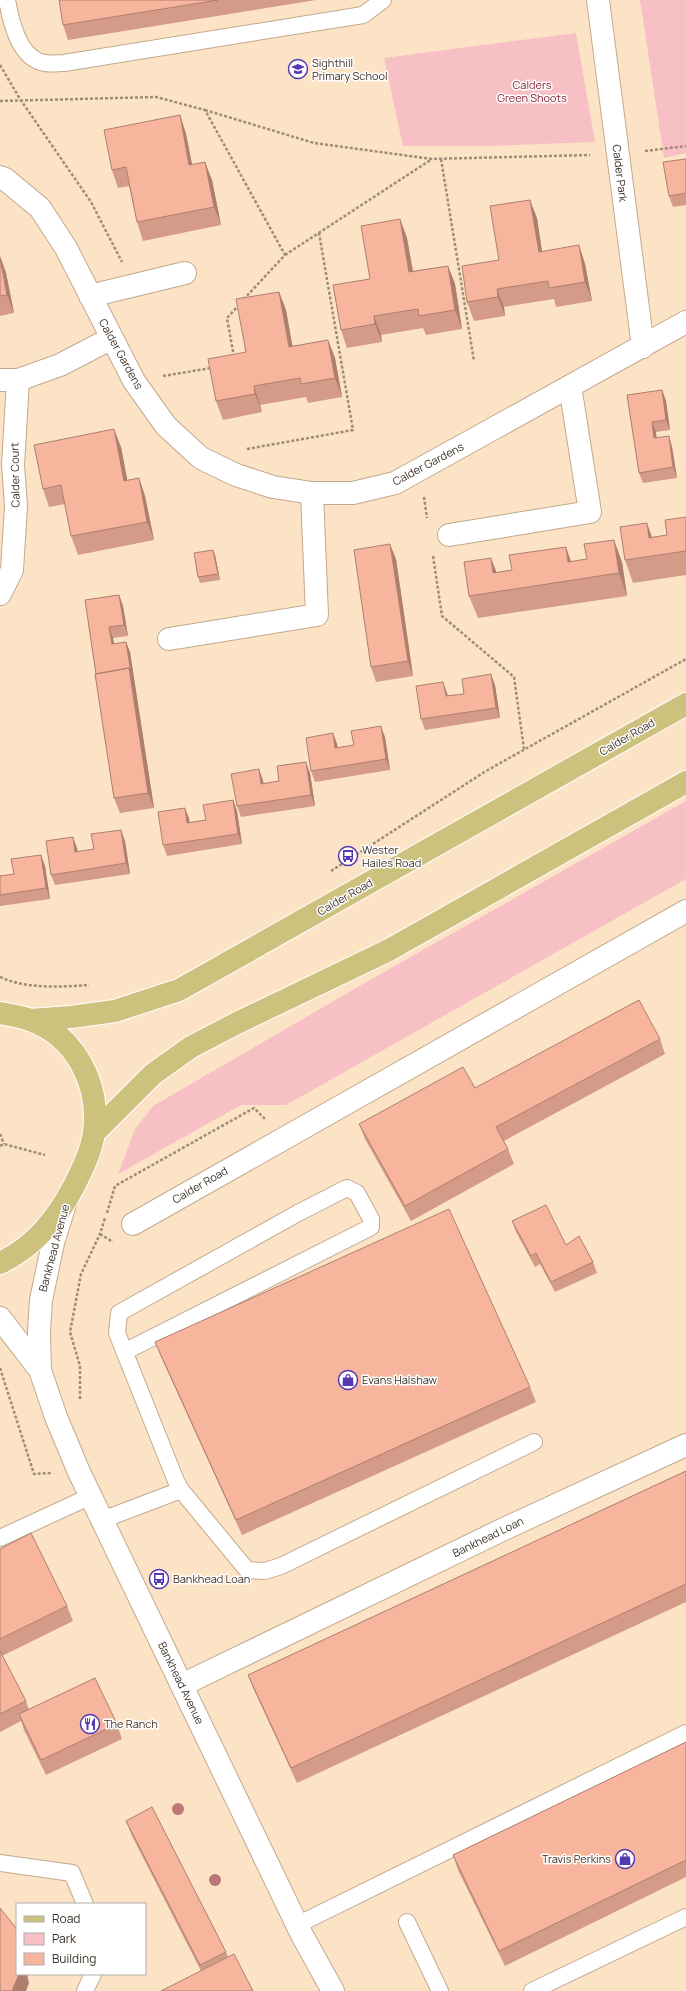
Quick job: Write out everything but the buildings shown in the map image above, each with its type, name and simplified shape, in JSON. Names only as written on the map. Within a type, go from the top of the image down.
[{"type":"main road","name":"Calder Road","points":[[30,1020],[71,1017],[115,1011],[179,990],[686,704]]},
{"type":"main road","points":[[94,1133],[153,1074],[191,1047],[237,1022],[389,950],[686,782]]},
{"type":"main road","points":[[0,1013],[30,1020],[52,1032],[66,1043],[82,1062],[91,1086],[95,1110],[94,1133],[82,1169],[67,1199],[34,1243],[0,1263]]},
{"type":"street","name":"Calder Park","points":[[598,0],[642,347]]},
{"type":"street","name":"Calder Gardens","points":[[0,177],[5,179],[40,208],[66,248],[134,381],[166,426],[201,458],[236,475],[273,487],[312,493],[353,494],[395,483],[686,322]]},
{"type":"street","points":[[90,296],[184,273]]},
{"type":"street","name":"Calder Court","points":[[0,594],[6,571],[16,506],[9,380],[60,364],[112,338]]},
{"type":"street","points":[[449,534],[590,512],[570,386]]},
{"type":"street","points":[[169,639],[317,615],[312,493]]},
{"type":"street","name":"Calder Road","points":[[133,1224],[686,911]]},
{"type":"street","name":"Bankhead Avenue","points":[[67,1199],[53,1243],[40,1300],[40,1370],[56,1417],[79,1472],[297,1925],[333,1991]]},
{"type":"street","name":"Bankhead Avenue","points":[[0,1318],[40,1370]]},
{"type":"street","name":"Bankhead Loan","points":[[182,1685],[504,1529],[686,1444]]},
{"type":"lane","points":[[7,0],[10,17],[18,38],[29,55],[45,64],[64,63],[363,15],[383,0]]},
{"type":"lane","points":[[124,1352],[371,1227],[371,1219],[357,1193],[347,1188],[298,1213],[119,1313],[117,1333],[124,1352],[176,1481],[181,1490],[247,1570],[265,1571],[281,1566],[534,1442]]},
{"type":"lane","points":[[102,1520],[181,1490]]},
{"type":"lane","points":[[0,1538],[91,1496]]},
{"type":"lane","points":[[297,1925],[686,1733]]},
{"type":"lane","points":[[0,1863],[72,1873],[85,1903]]},
{"type":"lane","points":[[532,1991],[686,1917]]},
{"type":"lane","points":[[407,1922],[440,1991]]},
{"type":"lane","points":[[85,1991],[93,1975]]},
{"type":"path","points":[[0,65],[20,99],[91,202],[134,285]]},
{"type":"path","points":[[0,101],[20,99],[156,97],[205,110],[314,143],[432,159],[618,154],[686,146]]},
{"type":"path","points":[[205,110],[285,255]]},
{"type":"path","points":[[235,364],[227,318],[285,255],[432,159]]},
{"type":"path","points":[[441,159],[474,361]]},
{"type":"path","points":[[201,458],[353,430],[319,233]]},
{"type":"path","points":[[134,381],[212,368]]},
{"type":"path","points":[[410,475],[424,494],[428,525]]},
{"type":"path","points":[[433,555],[442,616],[514,677],[524,749]]},
{"type":"path","points":[[326,874],[486,771],[686,659]]},
{"type":"path","points":[[0,977],[14,983],[67,987],[96,984]]},
{"type":"path","points":[[80,1366],[70,1332],[80,1274],[100,1234],[115,1186],[254,1108],[283,1138]]},
{"type":"path","points":[[0,1134],[4,1144]]},
{"type":"path","points":[[0,1146],[4,1144],[45,1155]]},
{"type":"path","points":[[0,1368],[34,1474],[79,1472]]},
{"type":"green space","points":[[640,0],[686,0],[686,153],[664,158]]},
{"type":"green space","name":"Calders Green Shoots","points":[[576,33],[595,142],[487,146],[403,146],[384,58]]},
{"type":"green space","points":[[686,801],[686,879],[286,1105],[241,1105],[118,1174],[135,1129],[153,1106],[363,984]]},
{"type":"place","name":"Sighthill Primary School","points":[[298,69]]},
{"type":"place","name":"Wester Hailes Road","points":[[348,856]]},
{"type":"place","name":"Evans Halshaw","points":[[348,1380]]},
{"type":"place","name":"Bankhead Loan","points":[[159,1579]]},
{"type":"place","name":"The Ranch","points":[[90,1724]]},
{"type":"place","name":"Travis Perkins","points":[[625,1859]]}]
